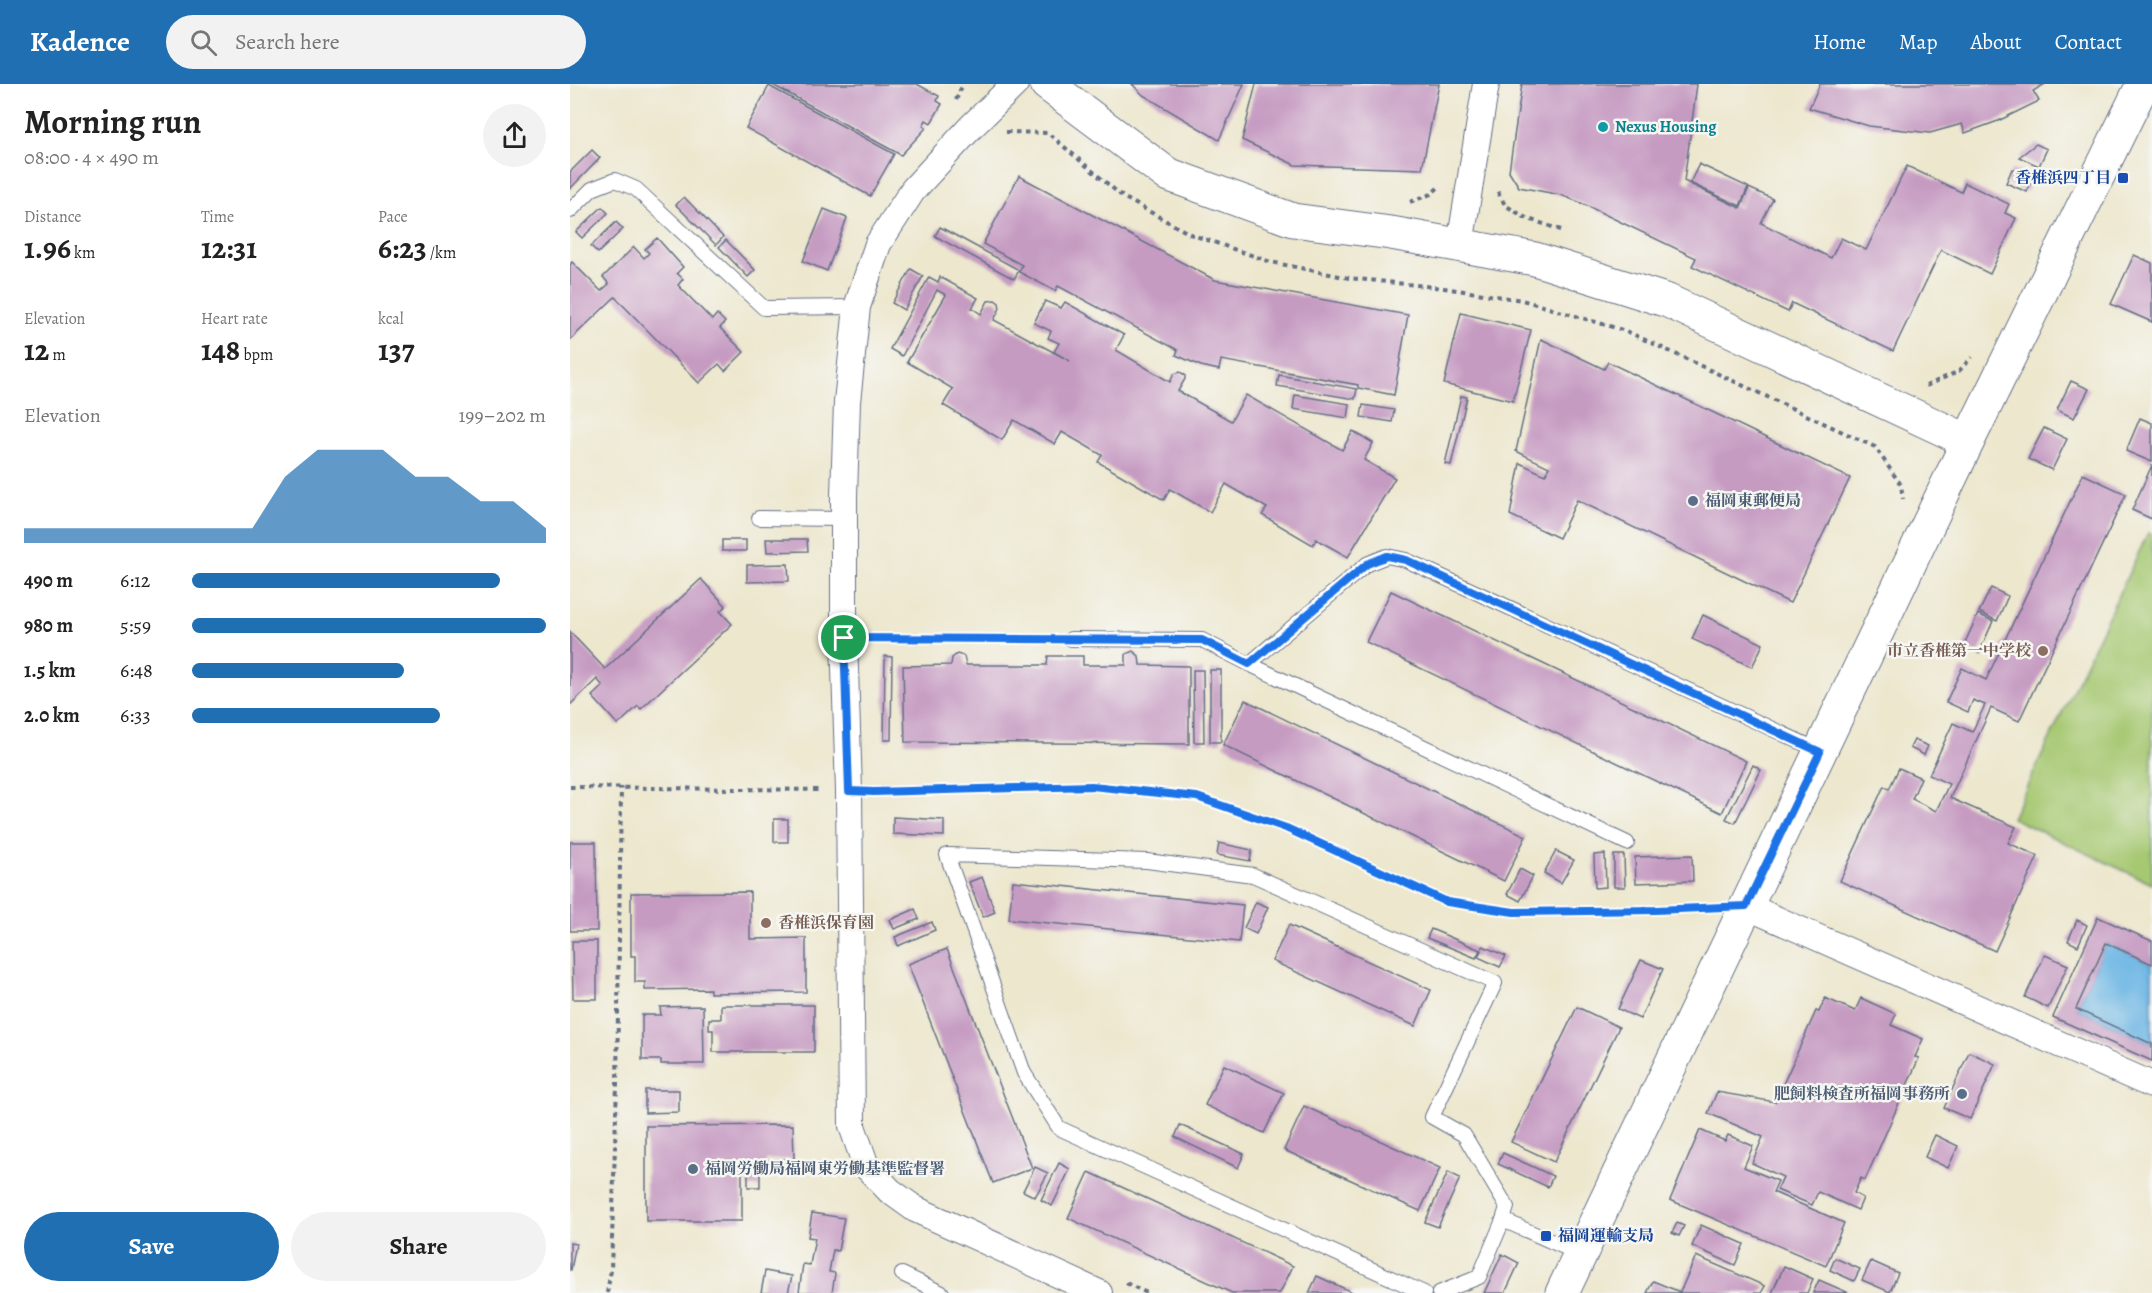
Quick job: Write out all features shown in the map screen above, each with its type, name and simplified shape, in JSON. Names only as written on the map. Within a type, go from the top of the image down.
[{"type":"street","points":[[1015,84],[971,127],[914,190],[878,244],[857,307],[847,402],[844,519],[852,1126],[866,1166],[890,1191],[915,1209],[1099,1293]]},
{"type":"street","points":[[1047,84],[1167,174],[1293,220],[1391,233],[1535,259],[1668,301],[1968,441]]},
{"type":"street","points":[[1460,245],[1486,84]]},
{"type":"street","points":[[1562,1293],[1968,441],[2144,84]]},
{"type":"street","points":[[1746,906],[2152,1085]]},
{"type":"lane","points":[[570,211],[592,189],[615,180],[636,189],[764,308],[857,307]]},
{"type":"lane","points":[[759,518],[844,519]]},
{"type":"lane","points":[[1249,664],[1367,564],[1387,556],[1406,560],[1820,752]]},
{"type":"lane","points":[[1071,639],[1202,640],[1627,843]]},
{"type":"lane","points":[[1424,1293],[1059,1128],[1024,1073],[947,855],[1147,861],[1253,875],[1495,983],[1432,1117],[1464,1135],[1506,1208],[1479,1277],[1439,1293]]},
{"type":"lane","points":[[1503,1220],[1580,1254]]},
{"type":"lane","points":[[902,1274],[942,1293]]},
{"type":"path","points":[[1406,204],[1431,194],[1448,179]]},
{"type":"path","points":[[1497,188],[1505,205],[1526,218],[1565,232]]},
{"type":"path","points":[[1915,383],[1926,386],[1959,371],[1972,356]]},
{"type":"path","points":[[844,638],[1071,639]]},
{"type":"path","points":[[570,787],[874,792],[1092,786],[1197,797],[1286,828],[1447,902],[1514,912],[1746,906]]},
{"type":"path","points":[[607,1293],[611,1270],[616,1095],[621,787]]},
{"type":"green space","points":[[2148,533],[2152,535],[2152,884],[2012,818]]},
{"type":"water","points":[[2106,943],[2152,964],[2152,1044],[2076,1009]]},
{"type":"building","points":[[771,84],[917,84],[939,96],[937,101],[942,104],[931,123],[926,120],[923,126],[926,128],[901,155]]},
{"type":"building","points":[[1132,84],[1244,84],[1219,140],[1143,95]]},
{"type":"building","points":[[1256,84],[1439,84],[1422,169],[1295,165],[1242,140]]},
{"type":"building","points":[[1522,84],[1697,84],[1684,181],[1740,208],[1749,188],[1773,199],[1761,223],[1831,258],[1841,238],[1866,250],[1907,166],[1961,192],[1965,183],[2009,204],[2005,213],[2016,218],[1990,274],[1941,250],[1893,351],[1792,303],[1788,312],[1692,266],[1696,258],[1581,203],[1561,195],[1519,187],[1509,171]]},
{"type":"building","points":[[1820,84],[2045,84],[2033,91],[2039,101],[1998,121],[1965,133],[1962,124],[1930,133],[1869,126],[1809,108]]},
{"type":"building","points":[[769,86],[894,154],[870,196],[746,128]]},
{"type":"building","points":[[2036,144],[2047,149],[2039,166],[2019,157]]},
{"type":"building","points":[[592,150],[600,158],[570,189],[570,172]]},
{"type":"building","points":[[1699,164],[1748,187],[1740,206],[1690,183]]},
{"type":"building","points":[[2012,169],[2033,178],[2027,192],[2006,183]]},
{"type":"building","points":[[1019,176],[1215,280],[1408,315],[1394,395],[1358,388],[1358,385],[1221,360],[1219,370],[1201,366],[1176,355],[1178,350],[1058,286],[1055,291],[1019,272],[1022,265],[983,244]]},
{"type":"building","points":[[684,197],[723,237],[716,245],[676,205]]},
{"type":"building","points":[[602,207],[608,213],[582,238],[576,232]]},
{"type":"building","points":[[824,209],[847,218],[827,271],[803,261]]},
{"type":"building","points":[[616,222],[623,229],[598,253],[591,246]]},
{"type":"building","points":[[940,227],[1019,270],[1014,279],[935,236]]},
{"type":"building","points":[[657,238],[683,267],[677,273],[683,279],[678,285],[712,320],[717,314],[725,322],[720,328],[744,352],[725,371],[719,364],[699,383],[615,297],[570,340],[570,265],[572,262],[601,291],[609,284],[603,277],[634,247],[644,258],[649,253],[645,249]]},
{"type":"building","points":[[726,240],[755,270],[748,277],[719,247]]},
{"type":"building","points":[[2134,255],[2152,263],[2152,322],[2111,304]]},
{"type":"building","points":[[911,269],[923,276],[904,310],[892,303]]},
{"type":"building","points":[[929,277],[938,282],[940,277],[978,298],[972,308],[981,314],[988,301],[995,300],[999,303],[1000,308],[994,320],[1070,361],[1054,352],[1059,343],[1048,338],[1051,331],[1034,323],[1045,301],[1061,308],[1065,302],[1124,335],[1116,350],[1170,382],[1174,374],[1180,372],[1185,375],[1178,391],[1231,421],[1246,395],[1342,450],[1353,431],[1373,443],[1364,460],[1395,478],[1348,557],[1316,539],[1313,545],[1262,515],[1267,508],[1226,484],[1210,512],[1170,489],[1164,500],[1098,462],[1102,455],[1062,432],[1055,444],[1014,420],[1002,440],[943,405],[953,389],[907,362],[946,295],[937,290],[902,356],[890,349]]},
{"type":"building","points":[[1461,313],[1531,330],[1513,401],[1444,384]]},
{"type":"building","points":[[1541,339],[1604,369],[1608,362],[1850,478],[1790,603],[1577,500],[1559,538],[1510,515],[1520,463],[1545,475],[1549,467],[1516,451]]},
{"type":"building","points":[[1279,375],[1357,389],[1355,399],[1277,386]]},
{"type":"building","points":[[2071,381],[2089,389],[2074,418],[2057,410]]},
{"type":"building","points":[[1295,395],[1350,404],[1348,418],[1293,409]]},
{"type":"building","points":[[1461,396],[1467,397],[1451,465],[1445,464]]},
{"type":"building","points":[[1363,405],[1394,410],[1392,422],[1361,417]]},
{"type":"building","points":[[2140,418],[2152,423],[2152,462],[2126,451]]},
{"type":"building","points":[[2044,428],[2067,439],[2052,470],[2028,459]]},
{"type":"building","points":[[2152,465],[2152,519],[2132,510]]},
{"type":"building","points":[[2083,474],[2126,494],[2019,721],[1991,708],[1950,798],[2016,827],[2008,843],[2038,856],[1995,951],[1840,881],[1884,786],[1889,789],[1899,768],[1921,778],[1912,799],[1936,811],[1949,784],[1929,775],[1953,723],[1972,732],[1985,705],[1973,700],[1968,712],[1946,702],[1962,668],[1986,680]]},
{"type":"building","points":[[766,539],[807,539],[808,551],[767,552]]},
{"type":"building","points":[[722,540],[746,540],[746,551],[722,551]]},
{"type":"building","points":[[788,564],[789,581],[747,582],[747,565]]},
{"type":"building","points":[[701,579],[726,606],[720,611],[732,624],[641,709],[638,706],[618,725],[592,696],[603,686],[597,679],[570,705],[570,632],[605,669]]},
{"type":"building","points":[[1991,588],[2008,596],[1997,621],[1979,612]]},
{"type":"building","points":[[1391,591],[1746,761],[1722,813],[1366,642]]},
{"type":"building","points":[[1978,614],[1993,621],[1979,653],[1963,647]]},
{"type":"building","points":[[1703,615],[1763,644],[1752,667],[1692,639]]},
{"type":"building","points":[[1133,651],[1139,656],[1140,665],[1189,666],[1189,744],[905,742],[903,666],[951,665],[952,658],[957,654],[964,656],[966,665],[1047,665],[1048,656],[1083,656],[1083,665],[1126,665],[1126,654]]},
{"type":"building","points":[[885,656],[892,657],[891,740],[884,740]]},
{"type":"building","points":[[1193,670],[1203,670],[1204,742],[1194,742]]},
{"type":"building","points":[[1210,670],[1221,670],[1221,742],[1210,742]]},
{"type":"building","points":[[1245,700],[1526,836],[1504,881],[1223,745]]},
{"type":"building","points":[[1914,740],[1928,746],[1924,755],[1910,748]]},
{"type":"building","points":[[1753,765],[1761,770],[1735,823],[1726,819]]},
{"type":"building","points":[[893,817],[944,820],[944,836],[893,834]]},
{"type":"building","points":[[774,819],[788,819],[788,842],[774,842]]},
{"type":"building","points":[[570,842],[596,842],[597,931],[570,931]]},
{"type":"building","points":[[1219,843],[1252,850],[1250,861],[1217,855]]},
{"type":"building","points":[[1556,851],[1574,860],[1561,883],[1544,873]]},
{"type":"building","points":[[1605,854],[1606,887],[1595,888],[1594,855]]},
{"type":"building","points":[[1614,855],[1624,855],[1625,887],[1614,887]]},
{"type":"building","points":[[1692,855],[1693,881],[1636,883],[1635,857]]},
{"type":"building","points":[[1520,869],[1533,876],[1520,901],[1507,894]]},
{"type":"building","points":[[982,877],[995,912],[983,917],[969,882]]},
{"type":"building","points":[[1013,881],[1243,905],[1239,942],[1009,919]]},
{"type":"building","points":[[750,892],[750,939],[806,938],[806,992],[710,993],[710,989],[645,990],[645,982],[635,982],[635,956],[631,956],[631,893]]},
{"type":"building","points":[[1256,902],[1268,907],[1256,934],[1244,928]]},
{"type":"building","points":[[915,909],[919,919],[894,929],[890,920]]},
{"type":"building","points":[[2098,917],[2152,941],[2152,964],[2106,943],[2076,1009],[2152,1044],[2152,1061],[2053,1017]]},
{"type":"building","points":[[2077,920],[2087,925],[2078,946],[2068,941]]},
{"type":"building","points":[[932,922],[935,930],[898,946],[895,937]]},
{"type":"building","points":[[1289,925],[1431,990],[1415,1026],[1272,961]]},
{"type":"building","points":[[1431,929],[1480,950],[1476,958],[1427,938]]},
{"type":"building","points":[[572,941],[597,941],[597,999],[573,999]]},
{"type":"building","points":[[1483,946],[1506,956],[1500,967],[1478,957]]},
{"type":"building","points":[[947,949],[1032,1168],[993,1183],[908,964]]},
{"type":"building","points":[[2045,955],[2068,965],[2048,1008],[2025,997]]},
{"type":"building","points":[[1641,960],[1663,969],[1640,1019],[1618,1009]]},
{"type":"building","points":[[1825,998],[1855,1011],[1861,998],[1896,1014],[1891,1025],[1923,1039],[1915,1057],[1919,1058],[1865,1180],[1861,1178],[1854,1193],[1863,1198],[1858,1210],[1818,1192],[1812,1205],[1777,1190],[1783,1177],[1752,1163],[1763,1137],[1708,1113],[1717,1092],[1775,1102],[1816,1011],[1819,1012]]},
{"type":"building","points":[[721,1005],[814,1005],[814,1052],[713,1052],[713,1030],[709,1030],[709,1019],[721,1019]]},
{"type":"building","points":[[703,1006],[704,1064],[661,1064],[661,1060],[642,1060],[642,1015],[661,1015],[660,1007]]},
{"type":"building","points":[[1577,1007],[1619,1027],[1554,1162],[1511,1142]]},
{"type":"building","points":[[1969,1052],[1995,1064],[1970,1119],[1944,1108]]},
{"type":"building","points":[[1224,1065],[1284,1093],[1264,1133],[1205,1105]]},
{"type":"building","points":[[645,1090],[679,1090],[679,1112],[645,1113]]},
{"type":"building","points":[[1304,1106],[1440,1168],[1420,1211],[1284,1150]]},
{"type":"building","points":[[793,1125],[794,1159],[766,1160],[766,1170],[760,1170],[760,1187],[748,1187],[748,1168],[742,1168],[742,1221],[646,1221],[646,1126]]},
{"type":"building","points":[[1180,1125],[1244,1154],[1238,1168],[1175,1137]]},
{"type":"building","points":[[1700,1130],[1725,1141],[1728,1135],[1753,1146],[1744,1167],[1778,1181],[1773,1192],[1844,1223],[1826,1266],[1670,1200]]},
{"type":"building","points":[[1935,1135],[1958,1146],[1948,1168],[1925,1157]]},
{"type":"building","points":[[1503,1153],[1553,1176],[1548,1187],[1498,1164]]},
{"type":"building","points":[[1059,1163],[1070,1169],[1052,1206],[1041,1200]]},
{"type":"building","points":[[1035,1167],[1048,1173],[1035,1197],[1023,1191]]},
{"type":"building","points":[[1089,1172],[1293,1266],[1280,1293],[1232,1293],[1068,1218]]},
{"type":"building","points":[[1448,1172],[1460,1178],[1438,1227],[1425,1222]]},
{"type":"building","points":[[812,1213],[844,1218],[838,1251],[833,1250],[829,1272],[835,1273],[832,1293],[799,1292],[803,1264],[810,1265],[815,1238],[808,1237]]},
{"type":"building","points":[[1677,1223],[1684,1226],[1679,1236],[1672,1233]]},
{"type":"building","points":[[1701,1225],[1744,1244],[1735,1265],[1692,1246]]},
{"type":"building","points":[[570,1243],[576,1244],[571,1270],[570,1270]]},
{"type":"building","points":[[1502,1254],[1519,1263],[1505,1293],[1484,1293]]},
{"type":"building","points":[[1696,1256],[1765,1286],[1761,1293],[1647,1293],[1653,1281],[1680,1292]]},
{"type":"building","points":[[1835,1258],[1860,1269],[1854,1281],[1830,1270]]},
{"type":"building","points":[[1871,1261],[1898,1273],[1890,1292],[1862,1280]]},
{"type":"building","points":[[1784,1266],[1813,1279],[1807,1293],[1772,1293]]},
{"type":"building","points":[[765,1271],[792,1276],[788,1293],[761,1293]]},
{"type":"building","points":[[1317,1276],[1354,1293],[1309,1293]]},
{"type":"building","points":[[1819,1280],[1849,1293],[1813,1293]]},
{"type":"place","name":"Nexus Housing","points":[[1603,127]]},
{"type":"place","name":"香椎浜四丁目","points":[[2123,178]]},
{"type":"place","name":"福岡東郵便局","points":[[1693,501]]},
{"type":"place","name":"市立香椎第一中学校","points":[[2043,651]]},
{"type":"place","name":"香椎浜保育園","points":[[766,923]]},
{"type":"place","name":"肥飼料検査所福岡事務所","points":[[1962,1094]]},
{"type":"place","name":"福岡労働局福岡東労働基準監督署","points":[[693,1169]]},
{"type":"place","name":"福岡運輸支局","points":[[1546,1236]]},
{"type":"route","points":[[1387,556],[1406,560],[1820,752],[1746,906],[1514,912],[1447,902],[1286,828],[1197,797],[1092,786],[849,791],[844,638],[1202,640],[1249,664],[1367,564],[1387,556]]}]
